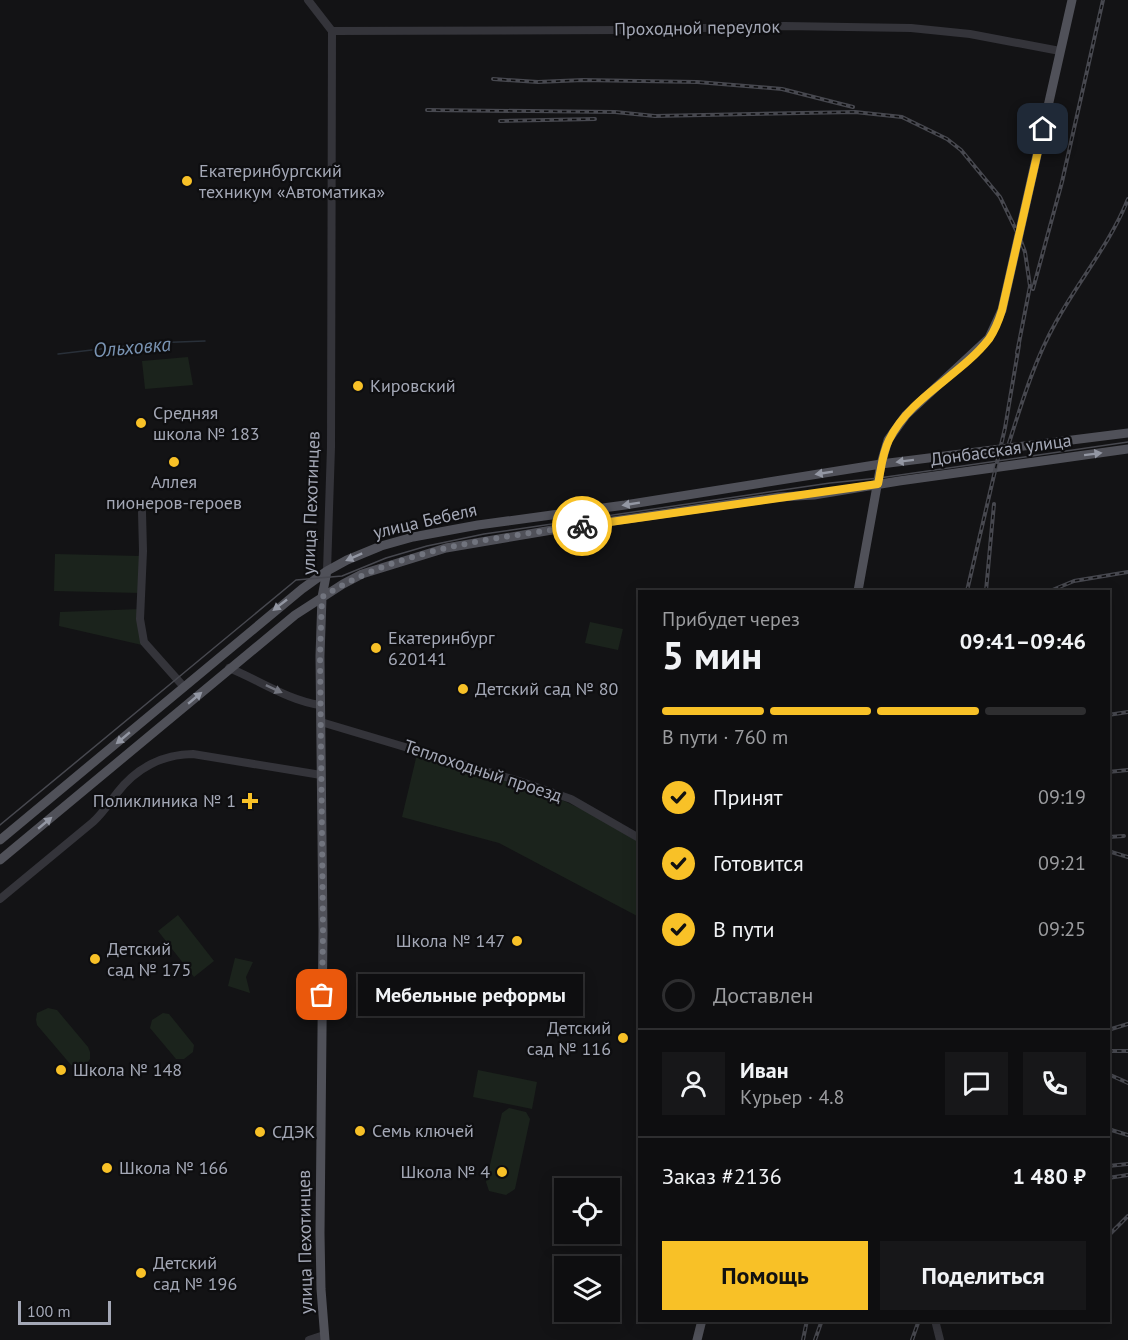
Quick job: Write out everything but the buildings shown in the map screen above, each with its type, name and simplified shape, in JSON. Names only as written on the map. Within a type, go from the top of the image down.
[{"type":"main road","points":[[858,590],[881,464],[888,440],[900,422],[978,350],[995,329],[1002,310],[1072,0]]},
{"type":"main road","name":"Донбасская улица","points":[[881,464],[1128,433]]},
{"type":"main road","name":"Донбасская улица","points":[[878,484],[1128,449]]},
{"type":"main road","name":"улица Бебеля","points":[[0,840],[271,612],[327,571],[381,546],[478,525],[626,505],[881,464]]},
{"type":"main road","name":"улица Бебеля","points":[[0,860],[295,615],[362,574],[446,548],[564,528],[878,484]]},
{"type":"main road","name":"улица Пехотинцев","points":[[325,1337],[320,1233],[323,931],[320,705],[322,597],[327,571]]},
{"type":"main road","points":[[697,1340],[702,1322]]},
{"type":"street","points":[[308,0],[332,31]]},
{"type":"street","name":"Проходной переулок","points":[[332,31],[624,30],[785,26],[912,28],[970,34],[1060,51]]},
{"type":"street","name":"улица Пехотинцев","points":[[327,571],[331,447],[332,31]]},
{"type":"street","points":[[142,512],[144,551],[140,619],[144,642],[184,687]]},
{"type":"street","points":[[229,668],[292,697],[320,705]]},
{"type":"street","name":"Теплоходный проезд","points":[[321,722],[519,781],[571,799],[638,837]]},
{"type":"street","points":[[0,899],[93,822],[106,809],[118,791],[141,769],[161,758],[179,754],[194,754],[321,775]]},
{"type":"street","points":[[936,1322],[940,1340]]},
{"type":"street","points":[[309,1340],[325,1337]]},
{"type":"shaded area","points":[[188,357],[193,385],[145,389],[142,361]]},
{"type":"shaded area","points":[[55,554],[140,556],[141,593],[54,591]]},
{"type":"shaded area","points":[[141,609],[142,645],[59,626],[60,612]]},
{"type":"shaded area","points":[[590,622],[623,629],[618,650],[585,643]]},
{"type":"shaded area","points":[[417,754],[551,795],[590,813],[638,841],[638,916],[499,843],[402,817]]},
{"type":"shaded area","points":[[178,915],[214,961],[194,977],[158,931]]},
{"type":"shaded area","points":[[235,958],[253,962],[246,977],[250,993],[228,986]]},
{"type":"shaded area","points":[[48,1008],[57,1010],[88,1047],[90,1059],[84,1065],[71,1065],[37,1025],[37,1013]]},
{"type":"shaded area","points":[[163,1013],[169,1014],[194,1045],[193,1052],[184,1059],[176,1059],[150,1028],[152,1020]]},
{"type":"shaded area","points":[[478,1070],[537,1082],[532,1109],[473,1097]]},
{"type":"shaded area","points":[[509,1108],[526,1112],[530,1119],[515,1189],[506,1195],[489,1191],[486,1182],[502,1113]]},
{"type":"waterway","name":"Ольховка","points":[[58,354],[151,343],[205,341]]},
{"type":"tram line","points":[[0,825],[296,580],[342,576],[386,558],[427,546],[484,534],[1128,442]]},
{"type":"railway","points":[[1033,289],[1062,182],[1103,0]]},
{"type":"railway","points":[[493,79],[538,82],[583,80],[697,82],[782,89],[853,107]]},
{"type":"railway","points":[[427,110],[615,112],[655,116],[855,112],[902,117],[947,139],[961,150],[1000,197],[1025,252],[1030,286],[1017,353]]},
{"type":"railway","points":[[500,121],[595,119]]},
{"type":"railway","points":[[1009,443],[1048,336],[1103,247],[1128,199]]},
{"type":"railway","points":[[967,590],[1005,428],[1019,345]]},
{"type":"railway","points":[[986,590],[994,504]]},
{"type":"railway","points":[[1052,590],[1074,581],[1128,572]]},
{"type":"railway","points":[[1110,715],[1128,712]]},
{"type":"railway","points":[[1110,772],[1128,770]]},
{"type":"railway","points":[[1110,837],[1124,836]]},
{"type":"railway","points":[[1110,852],[1128,857]]},
{"type":"railway","points":[[1110,1029],[1128,1024]]},
{"type":"railway","points":[[1110,1051],[1128,1051]]},
{"type":"railway","points":[[1110,1075],[1128,1083]]},
{"type":"railway","points":[[1110,1130],[1128,1135]]},
{"type":"railway","points":[[1110,1166],[1128,1164]]},
{"type":"railway","points":[[1110,1178],[1128,1175]]},
{"type":"railway","points":[[1110,1234],[1128,1216]]},
{"type":"railway","points":[[803,1340],[807,1322]]},
{"type":"railway","points":[[815,1340],[821,1322]]},
{"type":"railway","points":[[912,1340],[918,1322]]},
{"type":"way so far","points":[[322,995],[320,705],[322,597],[362,574],[418,555],[485,541],[582,526]]},
{"type":"place","name":"Екатеринбургский техникум «Автоматика»","points":[[187,181]]},
{"type":"place","name":"Кировский","points":[[358,386]]},
{"type":"place","name":"Средняя школа № 183","points":[[141,423]]},
{"type":"place","name":"Аллея пионеров-героев","points":[[174,462]]},
{"type":"place","name":"Екатеринбург 620141","points":[[376,648]]},
{"type":"place","name":"Детский сад № 80","points":[[463,689]]},
{"type":"place","name":"Поликлиника № 1","points":[[250,801]]},
{"type":"place","name":"Школа № 147","points":[[517,941]]},
{"type":"place","name":"Детский сад № 175","points":[[95,959]]},
{"type":"place","name":"Мебельные реформы","points":[[322,995]]},
{"type":"place","name":"Детский сад № 116","points":[[623,1038]]},
{"type":"place","name":"Школа № 148","points":[[61,1070]]},
{"type":"place","name":"Семь ключей","points":[[360,1131]]},
{"type":"place","name":"СДЭК","points":[[260,1132]]},
{"type":"place","name":"Школа № 166","points":[[107,1168]]},
{"type":"place","name":"Школа № 4","points":[[502,1172]]},
{"type":"place","name":"Детский сад № 196","points":[[141,1273]]},
{"type":"route","points":[[582,526],[779,497],[814,495],[878,484],[888,440],[900,422],[978,350],[995,329],[1002,310],[1043,129]]}]
